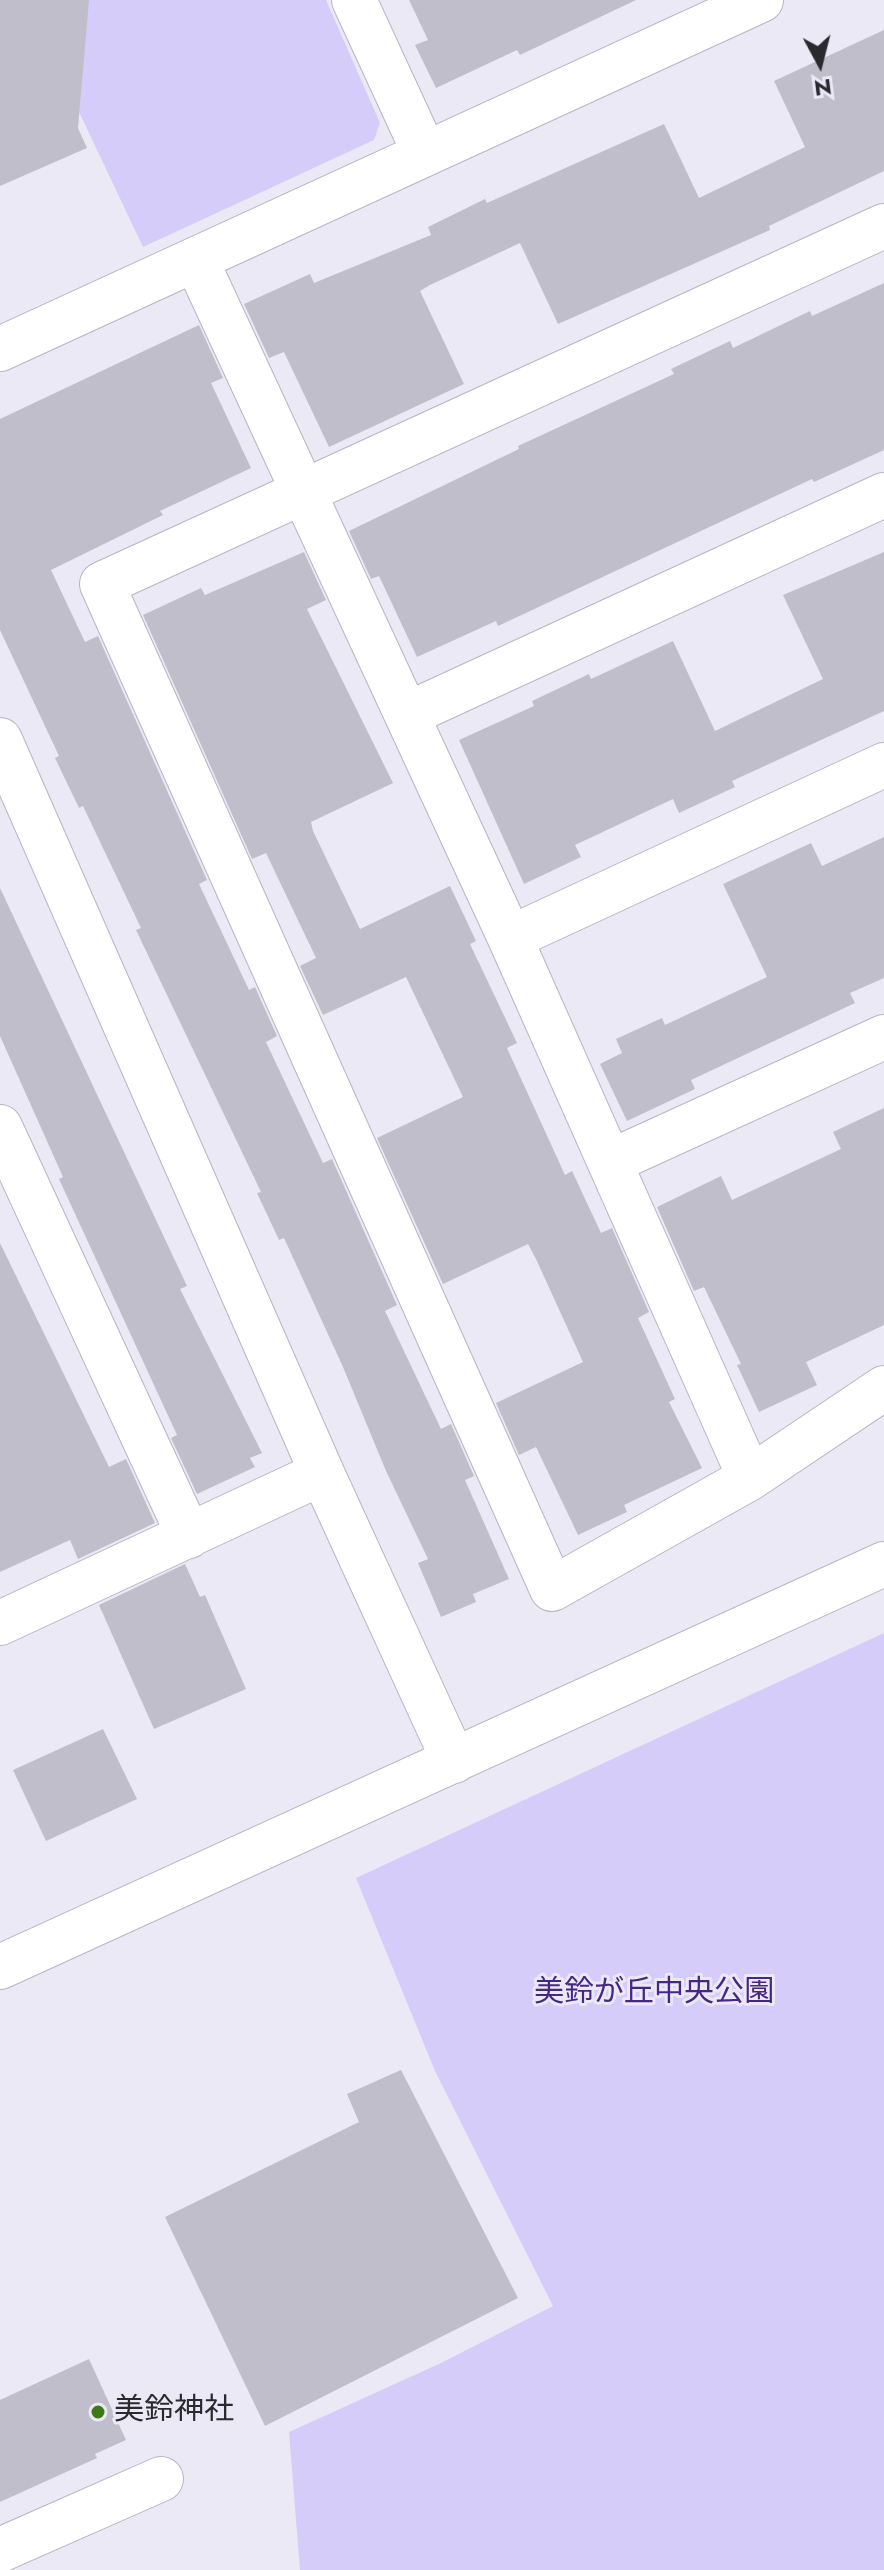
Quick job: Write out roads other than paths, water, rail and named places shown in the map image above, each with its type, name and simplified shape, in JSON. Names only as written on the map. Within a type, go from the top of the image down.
[{"type":"street","points":[[354,0],[425,154]]},
{"type":"street","points":[[0,349],[761,0]]},
{"type":"street","points":[[884,226],[102,584],[552,1589],[750,1478],[884,1388]]},
{"type":"street","points":[[196,260],[510,938],[750,1478]]},
{"type":"street","points":[[408,714],[884,495]]},
{"type":"street","points":[[0,740],[322,1473],[454,1761]]},
{"type":"street","points":[[510,938],[884,765]]},
{"type":"street","points":[[610,1162],[884,1037]]},
{"type":"street","points":[[0,1127],[189,1536]]},
{"type":"street","points":[[0,1623],[322,1473]]},
{"type":"street","points":[[0,1967],[884,1564]]},
{"type":"street","points":[[0,2550],[161,2479]]},
{"type":"place","name":"美鈴神社","points":[[98,2412]]},
{"type":"park label","name":"美鈴が丘中央公園","points":[[654,1994]]}]
